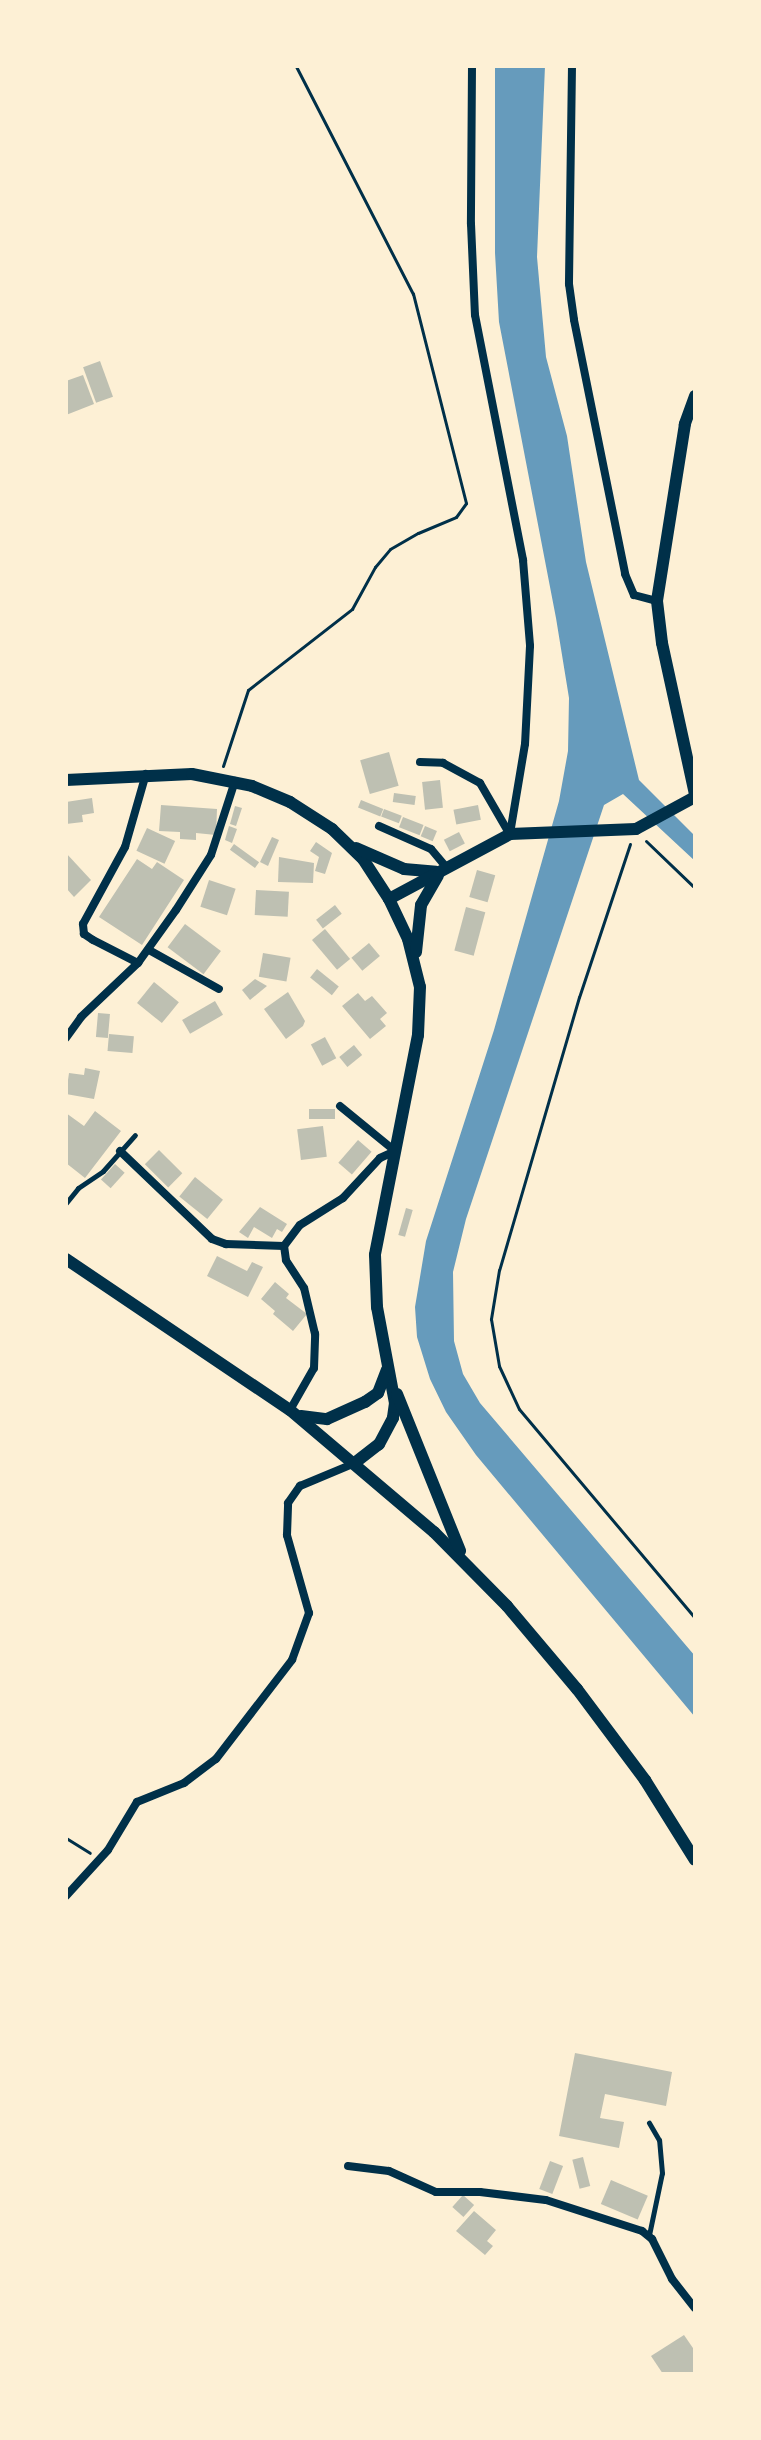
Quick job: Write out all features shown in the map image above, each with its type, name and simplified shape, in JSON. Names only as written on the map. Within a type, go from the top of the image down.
[{"type":"street","points":[[472,66],[471,224],[475,315],[523,560],[528,609],[530,686],[515,833]]},
{"type":"street","points":[[572,66],[569,284],[574,320],[625,574],[634,595],[657,601]]},
{"type":"street","points":[[389,899],[515,833],[635,829],[692,798],[662,643],[657,601],[685,424],[695,396]]},
{"type":"street","points":[[420,762],[443,763],[480,783],[515,833]]},
{"type":"street","points":[[138,963],[84,934],[83,924],[125,847],[146,774]]},
{"type":"street","points":[[66,780],[146,774],[220,777],[290,802],[348,843],[413,872],[445,870]]},
{"type":"street","points":[[66,1038],[81,1017],[149,950],[211,855],[235,781]]},
{"type":"street","points":[[379,826],[431,849],[445,870]]},
{"type":"street","points":[[348,843],[389,899],[416,964]]},
{"type":"street","points":[[445,870],[421,905],[416,931],[418,1035],[375,1255],[377,1307],[392,1382],[455,1542],[473,1570]]},
{"type":"street","points":[[149,950],[219,989]]},
{"type":"street","points":[[340,1106],[395,1151]]},
{"type":"street","points":[[120,1151],[212,1239],[226,1244],[284,1246]]},
{"type":"street","points":[[290,1410],[314,1368],[315,1334],[304,1288],[286,1260],[284,1246],[300,1225],[343,1198],[380,1158],[395,1151]]},
{"type":"street","points":[[66,1259],[290,1410],[355,1463],[473,1570],[577,1689],[645,1780],[695,1860]]},
{"type":"street","points":[[290,1410],[310,1419],[327,1419],[365,1402],[383,1386],[387,1358]]},
{"type":"street","points":[[66,1896],[99,1861],[137,1802],[184,1783],[216,1759],[292,1660],[309,1613],[287,1535],[288,1503],[300,1486],[355,1463],[379,1444],[393,1418],[392,1382]]},
{"type":"street","points":[[348,2166],[389,2171],[436,2192],[480,2192],[546,2200],[649,2235],[672,2279],[695,2308]]},
{"type":"lane","points":[[66,1203],[135,1135]]},
{"type":"lane","points":[[649,2123],[659,2140],[662,2173],[649,2235]]},
{"type":"path","points":[[220,777],[248,690],[352,609],[375,567],[390,549],[456,517],[466,503],[409,283],[296,66]]},
{"type":"path","points":[[695,888],[635,829],[595,942],[499,1270],[491,1319],[499,1366],[519,1409],[695,1618]]},
{"type":"path","points":[[66,1838],[99,1861]]},
{"type":"water","points":[[495,66],[545,66],[537,257],[546,357],[567,436],[586,562],[639,780],[695,836],[695,861],[623,794],[604,805],[466,1219],[453,1272],[454,1341],[463,1374],[480,1403],[695,1656],[695,1717],[476,1455],[446,1412],[430,1379],[417,1337],[415,1307],[426,1241],[494,1030],[559,801],[568,751],[569,698],[499,322],[495,253]]},
{"type":"building","points":[[100,361],[113,397],[96,403],[83,367]]},
{"type":"building","points":[[83,375],[94,404],[66,415],[66,381]]},
{"type":"building","points":[[389,752],[399,786],[370,794],[360,760]]},
{"type":"building","points":[[440,780],[443,808],[425,810],[422,782]]},
{"type":"building","points":[[394,793],[416,796],[415,805],[393,802]]},
{"type":"building","points":[[92,798],[94,813],[82,815],[83,822],[66,824],[66,802]]},
{"type":"building","points":[[361,800],[383,809],[380,816],[358,807]]},
{"type":"building","points":[[161,805],[217,809],[216,835],[196,833],[196,840],[180,839],[180,832],[159,831]]},
{"type":"building","points":[[478,805],[481,820],[456,824],[453,810]]},
{"type":"building","points":[[235,806],[242,808],[236,826],[230,824]]},
{"type":"building","points":[[384,809],[402,816],[399,823],[381,816]]},
{"type":"building","points":[[403,817],[424,825],[420,835],[399,827]]},
{"type":"building","points":[[229,826],[237,829],[232,843],[225,840]]},
{"type":"building","points":[[425,826],[437,831],[433,841],[421,836]]},
{"type":"building","points":[[147,828],[175,841],[165,864],[136,851]]},
{"type":"building","points":[[459,832],[465,844],[450,851],[444,840]]},
{"type":"building","points":[[272,837],[279,840],[268,866],[260,862]]},
{"type":"building","points":[[316,842],[332,853],[325,874],[315,871],[319,857],[310,851]]},
{"type":"building","points":[[234,844],[259,862],[255,868],[230,850]]},
{"type":"building","points":[[66,853],[91,880],[74,897],[66,888]]},
{"type":"building","points":[[279,857],[314,863],[313,883],[278,882]]},
{"type":"building","points":[[137,859],[152,869],[157,862],[184,880],[142,945],[99,917]]},
{"type":"building","points":[[477,870],[495,875],[488,902],[469,897]]},
{"type":"building","points":[[209,880],[236,889],[227,915],[200,907]]},
{"type":"building","points":[[256,890],[289,892],[288,917],[255,915]]},
{"type":"building","points":[[335,905],[342,914],[323,928],[316,920]]},
{"type":"building","points":[[466,907],[485,912],[474,956],[454,950]]},
{"type":"building","points":[[185,924],[221,951],[203,974],[168,947]]},
{"type":"building","points":[[325,929],[350,959],[337,970],[312,940]]},
{"type":"building","points":[[369,943],[380,956],[362,971],[351,958]]},
{"type":"building","points":[[263,953],[291,958],[286,981],[259,977]]},
{"type":"building","points":[[317,969],[339,987],[332,995],[310,978]]},
{"type":"building","points":[[255,979],[267,986],[250,1000],[242,990]]},
{"type":"building","points":[[154,982],[179,1002],[162,1023],[137,1003]]},
{"type":"building","points":[[288,992],[305,1021],[286,1039],[264,1009]]},
{"type":"building","points":[[358,993],[365,1001],[372,996],[387,1013],[380,1019],[386,1026],[370,1039],[342,1006]]},
{"type":"building","points":[[215,1001],[223,1015],[190,1034],[182,1020]]},
{"type":"building","points":[[98,1013],[110,1014],[108,1038],[96,1037]]},
{"type":"building","points":[[109,1034],[134,1036],[132,1053],[108,1051]]},
{"type":"building","points":[[325,1037],[336,1058],[322,1066],[311,1045]]},
{"type":"building","points":[[354,1045],[362,1055],[347,1067],[339,1057]]},
{"type":"building","points":[[85,1068],[100,1071],[94,1099],[66,1094],[69,1073],[84,1075]]},
{"type":"building","points":[[309,1109],[335,1109],[335,1119],[309,1119]]},
{"type":"building","points":[[95,1111],[121,1131],[85,1178],[66,1163],[66,1113],[84,1126]]},
{"type":"building","points":[[323,1126],[327,1157],[301,1160],[297,1129]]},
{"type":"building","points":[[358,1140],[372,1152],[352,1174],[338,1163]]},
{"type":"building","points":[[159,1150],[182,1173],[168,1187],[145,1164]]},
{"type":"building","points":[[115,1164],[125,1173],[111,1188],[101,1180]]},
{"type":"building","points":[[195,1177],[223,1200],[207,1219],[179,1196]]},
{"type":"building","points":[[260,1207],[287,1224],[282,1232],[277,1229],[272,1238],[254,1227],[248,1238],[239,1232]]},
{"type":"building","points":[[406,1208],[413,1210],[405,1237],[398,1235]]},
{"type":"building","points":[[217,1256],[247,1271],[252,1262],[263,1267],[248,1297],[207,1276]]},
{"type":"building","points":[[275,1282],[289,1294],[286,1298],[307,1314],[293,1331],[261,1299]]},
{"type":"building","points":[[575,2053],[672,2072],[666,2106],[605,2094],[600,2118],[624,2122],[619,2148],[559,2136]]},
{"type":"building","points":[[583,2157],[590,2186],[580,2189],[572,2160]]},
{"type":"building","points":[[550,2161],[563,2166],[552,2194],[539,2189]]},
{"type":"building","points":[[611,2180],[648,2196],[638,2220],[601,2204]]},
{"type":"building","points":[[463,2195],[474,2205],[463,2217],[452,2207]]},
{"type":"building","points":[[474,2211],[496,2230],[487,2241],[493,2246],[485,2255],[456,2231]]},
{"type":"building","points":[[684,2335],[695,2351],[695,2374],[663,2374],[651,2356]]}]
